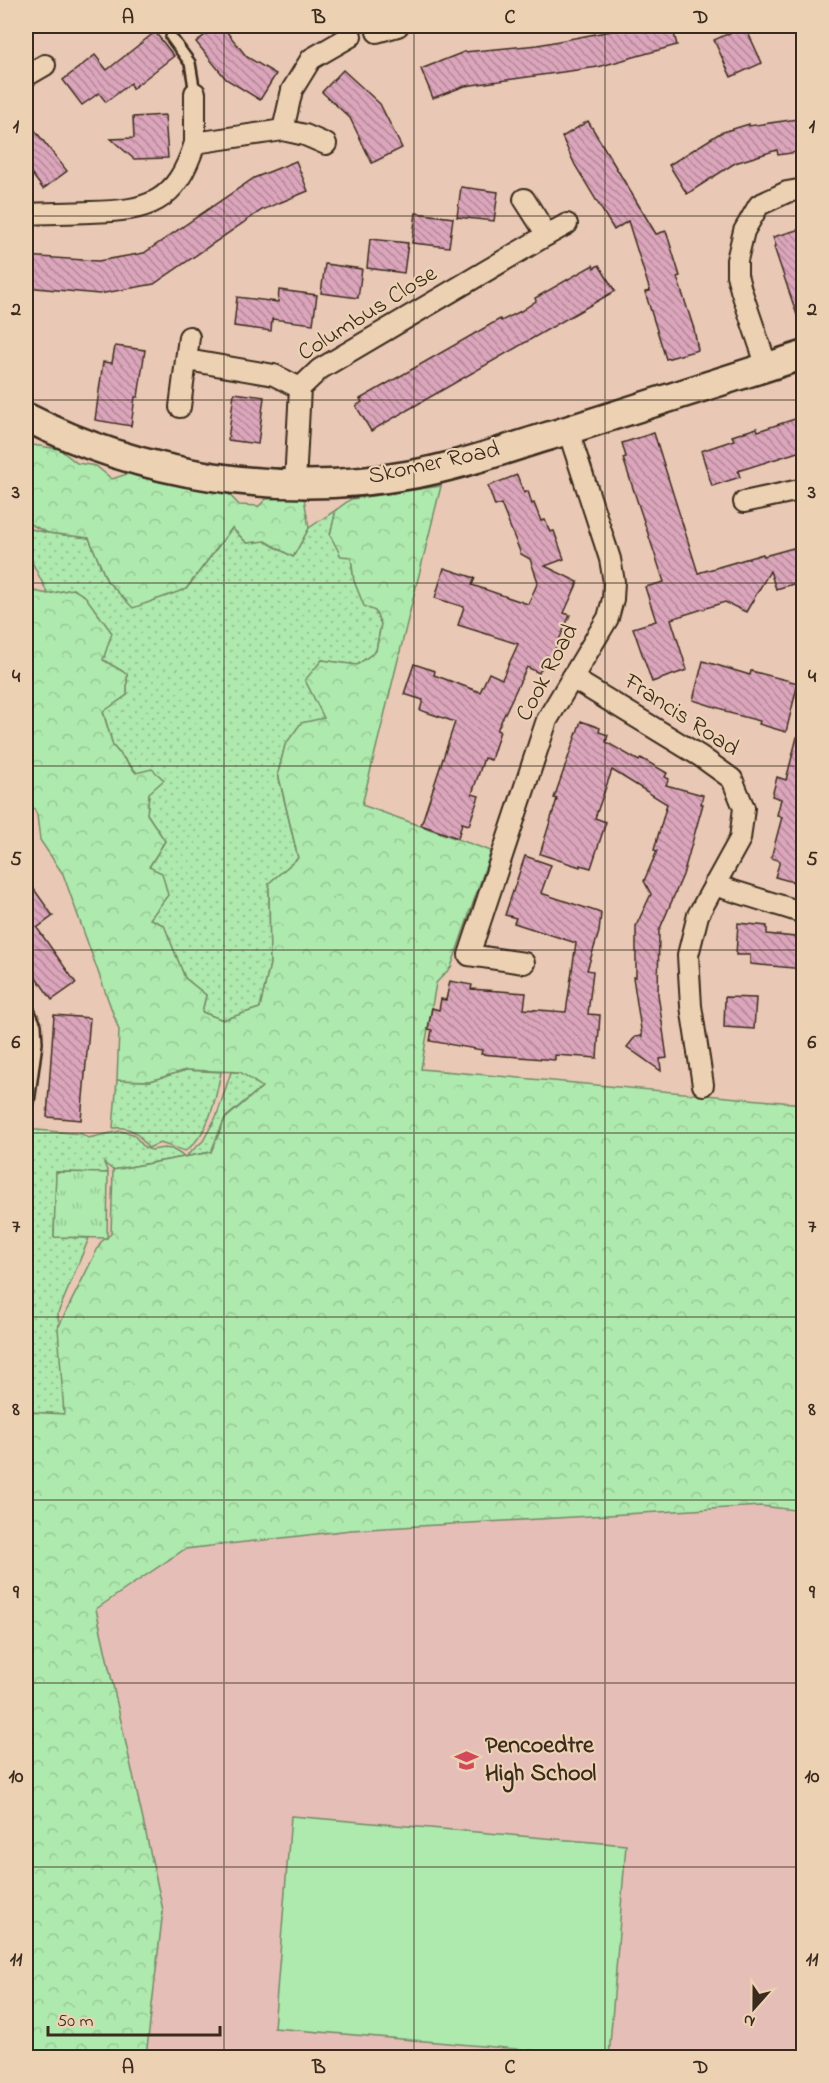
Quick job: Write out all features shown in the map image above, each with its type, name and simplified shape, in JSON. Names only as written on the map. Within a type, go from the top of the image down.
[{"type":"street","points":[[377,32],[398,26]]},
{"type":"street","points":[[284,130],[292,90],[311,59],[351,36]]},
{"type":"street","points":[[26,76],[45,64]]},
{"type":"street","points":[[26,214],[114,212],[147,206],[172,188],[182,177],[188,165],[195,143],[195,93]]},
{"type":"street","points":[[195,143],[284,130],[305,135],[326,144]]},
{"type":"street","points":[[767,367],[741,290],[737,274],[737,260],[744,231],[759,205],[787,192],[804,189]]},
{"type":"street","points":[[524,199],[547,235]]},
{"type":"street","name":"Columbus Close","points":[[295,483],[300,388],[320,369],[567,224]]},
{"type":"street","points":[[180,407],[189,337]]},
{"type":"street","name":"Skomer Road","points":[[26,417],[97,448],[154,465],[226,478],[295,483],[369,480],[409,475],[474,459],[804,355]]},
{"type":"street","points":[[187,360],[274,375],[300,388]]},
{"type":"street","name":"Cook Road","points":[[524,963],[469,955],[548,720],[608,618],[613,599],[614,582],[610,560],[568,430]]},
{"type":"street","points":[[744,502],[804,489]]},
{"type":"street","name":"Francis Road","points":[[572,678],[700,756],[732,779],[744,808],[740,839],[698,915],[688,955],[691,1006],[703,1086]]},
{"type":"street","points":[[714,885],[804,913]]},
{"type":"lane","points":[[171,37],[190,63],[195,93]]},
{"type":"lane","points":[[26,1004],[36,1025],[37,1043],[29,1102]]},
{"type":"shaded area","name":"Pencoedtre High School","points":[[761,1506],[803,1511],[803,2057],[146,2057],[163,1910],[96,1610],[185,1549],[351,1530]]},
{"type":"green space","points":[[26,444],[59,449],[77,463],[96,466],[112,479],[145,468],[171,483],[223,488],[239,505],[259,506],[266,499],[304,498],[309,528],[293,557],[265,541],[247,543],[232,528],[186,589],[133,608],[107,581],[89,538],[48,533],[26,522]]},
{"type":"green space","points":[[441,486],[362,805],[491,851],[451,967],[436,983],[421,1069],[803,1104],[803,1511],[761,1506],[351,1530],[185,1549],[96,1609],[163,1910],[146,2057],[26,2057],[26,1497],[29,1495],[27,1412],[64,1414],[58,1328],[101,1242],[111,1234],[113,1170],[211,1152],[225,1119],[262,1087],[240,1072],[186,1070],[150,1081],[117,1080],[119,1030],[63,874],[40,840],[37,815],[26,793],[26,580],[34,591],[48,594],[73,589],[85,596],[112,633],[103,660],[127,674],[127,695],[103,712],[113,746],[136,773],[152,769],[164,780],[149,793],[147,814],[165,841],[149,867],[162,873],[168,895],[150,919],[164,925],[185,978],[206,995],[202,1012],[223,1020],[260,1008],[270,964],[269,883],[298,858],[278,773],[285,745],[301,723],[324,718],[305,680],[322,660],[357,665],[376,651],[381,624],[375,611],[364,606],[354,581],[351,557],[341,556],[330,535],[336,510],[351,499]]},
{"type":"green space","points":[[336,510],[331,535],[351,557],[354,581],[375,611],[381,624],[376,651],[357,665],[322,660],[306,681],[325,718],[285,745],[278,774],[298,858],[269,883],[270,964],[260,1008],[223,1020],[202,1012],[206,995],[185,978],[164,926],[150,919],[149,867],[165,841],[147,814],[149,793],[137,773],[113,746],[103,711],[127,695],[127,674],[103,660],[73,589],[48,594],[26,550],[26,528],[89,538],[107,581],[186,589],[232,528],[247,543],[265,541],[293,557],[309,528]]},
{"type":"green space","points":[[186,1070],[221,1072],[214,1104],[206,1126],[200,1136],[185,1151],[160,1143],[148,1148],[130,1129],[113,1128],[117,1080],[150,1081]]},
{"type":"green space","points":[[231,1072],[241,1072],[262,1087],[225,1118],[211,1152],[185,1157],[203,1141],[217,1115]]},
{"type":"green space","points":[[26,1129],[82,1134],[88,1138],[120,1131],[133,1134],[145,1148],[172,1149],[185,1157],[113,1170],[104,1163],[108,1173],[56,1172],[54,1237],[89,1238],[58,1313],[65,1414],[27,1412]]},
{"type":"green space","points":[[56,1172],[108,1173],[107,1238],[54,1237]]},
{"type":"green space","points":[[291,1816],[626,1845],[609,2057],[274,2028]]},
{"type":"building","points":[[217,26],[222,26],[247,57],[276,74],[260,100],[226,79],[196,42]]},
{"type":"building","points":[[637,26],[672,26],[677,45],[598,67],[465,86],[433,98],[421,69],[464,52],[538,45]]},
{"type":"building","points":[[745,26],[762,63],[731,77],[714,40]]},
{"type":"building","points":[[155,32],[174,56],[132,89],[131,83],[106,102],[99,93],[82,105],[63,80],[95,55],[107,70]]},
{"type":"building","points":[[343,70],[380,104],[402,148],[372,163],[350,118],[322,92]]},
{"type":"building","points":[[165,115],[168,158],[134,159],[111,139],[134,138],[133,117]]},
{"type":"building","points":[[804,118],[804,151],[778,155],[777,150],[735,163],[687,194],[669,165],[720,133],[749,124],[749,126]]},
{"type":"building","points":[[26,119],[67,171],[43,189],[26,166]]},
{"type":"building","points":[[588,121],[656,234],[666,231],[680,276],[677,277],[694,329],[698,350],[666,359],[645,292],[650,291],[628,221],[614,230],[575,165],[562,137]]},
{"type":"building","points":[[296,161],[308,191],[262,210],[154,284],[99,294],[26,287],[26,256],[98,261],[144,253],[254,178]]},
{"type":"building","points":[[461,187],[498,192],[494,221],[457,217]]},
{"type":"building","points":[[416,213],[453,218],[449,247],[412,243]]},
{"type":"building","points":[[804,228],[804,324],[800,324],[774,247],[776,246],[773,237]]},
{"type":"building","points":[[370,239],[408,243],[404,273],[367,268]]},
{"type":"building","points":[[325,264],[362,269],[358,298],[321,293]]},
{"type":"building","points":[[593,265],[594,268],[599,265],[615,291],[371,431],[356,406],[362,402],[360,399],[500,319],[501,321],[521,311],[536,301],[535,298]]},
{"type":"building","points":[[279,290],[317,295],[313,324],[272,319],[271,331],[234,326],[237,297],[278,302]]},
{"type":"building","points":[[115,346],[145,350],[131,426],[95,420],[103,362],[112,363]]},
{"type":"building","points":[[234,393],[264,397],[258,444],[228,440]]},
{"type":"building","points":[[804,416],[804,450],[738,471],[740,477],[712,486],[701,451],[734,440],[732,436],[757,428],[758,431]]},
{"type":"building","points":[[654,433],[698,573],[804,545],[804,581],[776,589],[770,571],[746,612],[725,602],[671,619],[687,670],[652,682],[633,628],[656,621],[645,587],[664,582],[623,458],[626,457],[622,443]]},
{"type":"building","points":[[517,475],[524,493],[528,491],[541,521],[545,520],[550,532],[554,531],[564,559],[545,566],[578,582],[564,613],[570,615],[551,658],[547,656],[539,673],[527,667],[497,730],[500,731],[491,760],[484,758],[472,794],[479,796],[469,825],[462,823],[458,838],[421,825],[455,722],[420,710],[423,700],[404,694],[414,664],[435,671],[434,675],[480,692],[489,673],[502,679],[518,644],[458,625],[464,607],[435,598],[444,568],[475,578],[472,585],[528,604],[538,582],[530,559],[521,554],[501,504],[495,506],[488,486]]},
{"type":"building","points":[[703,661],[750,675],[751,671],[798,683],[786,732],[759,724],[760,721],[725,712],[725,710],[693,700]]},
{"type":"building","points":[[581,721],[600,728],[599,732],[608,735],[606,742],[639,761],[641,758],[667,773],[665,777],[669,779],[666,785],[703,795],[701,804],[703,804],[683,875],[659,931],[658,994],[667,1058],[660,1059],[661,1071],[627,1047],[635,1037],[642,1036],[633,977],[636,977],[636,926],[651,894],[644,881],[657,851],[654,850],[667,804],[612,770],[595,818],[606,822],[591,868],[580,865],[580,867],[540,854],[557,799],[554,798]]},
{"type":"building","points":[[797,737],[804,738],[804,885],[775,877],[780,861],[771,858],[782,817],[777,815],[781,799],[772,796],[777,777],[786,780]]},
{"type":"building","points":[[525,856],[551,865],[541,893],[601,913],[599,932],[587,970],[593,971],[588,1014],[600,1015],[597,1058],[555,1055],[555,1060],[481,1054],[482,1050],[430,1041],[432,1030],[428,1029],[432,1008],[439,1010],[441,999],[446,1000],[450,981],[472,985],[471,989],[526,993],[524,1009],[566,1012],[576,943],[514,923],[516,918],[505,915]]},
{"type":"building","points":[[26,878],[53,916],[37,928],[76,983],[52,1000],[26,963]]},
{"type":"building","points":[[738,923],[767,926],[767,934],[804,938],[804,969],[750,964],[750,955],[736,955]]},
{"type":"building","points":[[725,997],[756,998],[754,1029],[724,1027]]},
{"type":"building","points":[[54,1015],[90,1018],[81,1120],[47,1117]]},
{"type":"place","name":"Pencoedtre High School","points":[[467,1760]]}]
